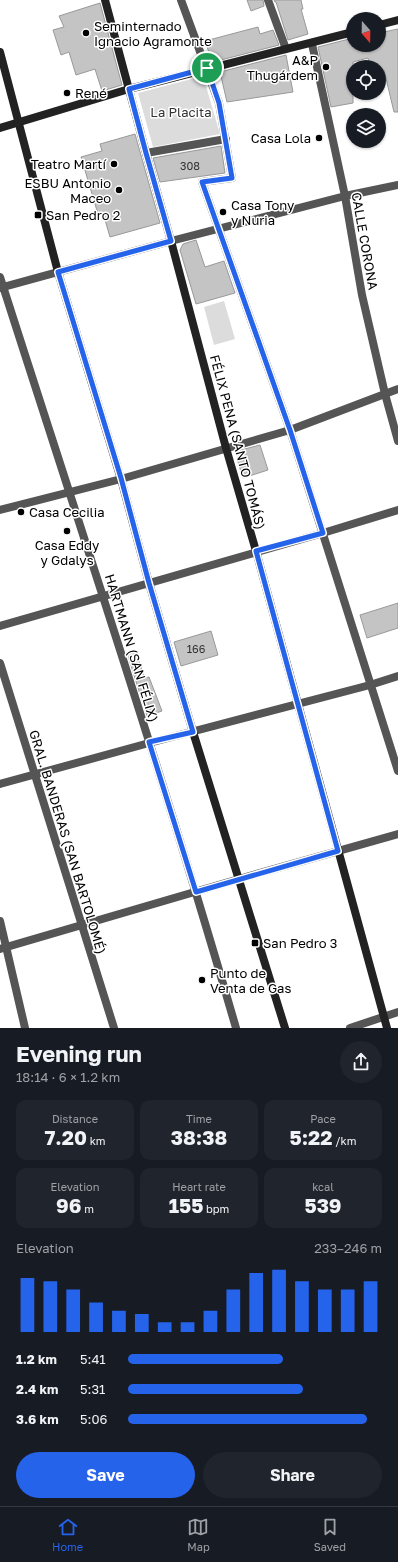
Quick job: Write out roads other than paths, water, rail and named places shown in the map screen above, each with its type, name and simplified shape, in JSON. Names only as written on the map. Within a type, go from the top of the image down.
[{"type":"street","name":"FÉLIX PENA (SANTO TOMÁS)","points":[[105,0],[226,448],[256,551],[387,1028]]},
{"type":"street","points":[[181,0],[219,103],[232,178],[202,182],[290,430],[398,772]]},
{"type":"street","points":[[268,0],[286,49]]},
{"type":"street","points":[[386,23],[398,20]]},
{"type":"street","points":[[0,128],[129,89],[207,68],[312,44],[346,34]]},
{"type":"street","name":"CALLE CORONA","points":[[312,44],[345,196],[362,295],[385,394],[398,441]]},
{"type":"street","points":[[0,52],[58,272],[121,478],[149,583],[193,732],[285,1028]]},
{"type":"street","points":[[146,153],[226,139]]},
{"type":"street","points":[[2,288],[171,241],[345,196],[398,185]]},
{"type":"street","name":"HARTMANN (SAN FÉLIX)","points":[[0,277],[2,288],[103,596],[149,742],[196,892],[236,1028]]},
{"type":"street","points":[[0,510],[69,493],[290,430],[398,389]]},
{"type":"street","points":[[0,626],[398,510]]},
{"type":"street","name":"GRAL. BANDERAS (SAN BARTOLOMÉ)","points":[[0,663],[36,774],[81,925],[114,1028]]},
{"type":"street","points":[[0,784],[149,742],[193,732],[370,685],[398,676]]},
{"type":"street","points":[[3,948],[239,878],[398,834]]},
{"type":"street","points":[[0,921],[3,948],[26,1028]]},
{"type":"street","points":[[350,1028],[398,1012]]},
{"type":"place","name":"Seminternado Ignacio Agramonte","points":[[86,33]]},
{"type":"place","name":"A&P Thugárdem","points":[[326,67]]},
{"type":"place","name":"René","points":[[67,93]]},
{"type":"place","name":"Casa Lola","points":[[319,138]]},
{"type":"place","name":"Teatro Martí","points":[[114,164]]},
{"type":"place","name":"ESBU Antonio Maceo","points":[[119,190]]},
{"type":"place","name":"Casa Tony y Nuria","points":[[223,212]]},
{"type":"place","name":"San Pedro 2","points":[[38,215]]},
{"type":"place","name":"Casa Cecilia","points":[[21,512]]},
{"type":"place","name":"Casa Eddy y Gdalys","points":[[67,531]]},
{"type":"place","name":"San Pedro 3","points":[[255,943]]},
{"type":"place","name":"Punto de Venta de Gas","points":[[202,980]]},
{"type":"park label","name":"La Placita","points":[[181,112]]}]
